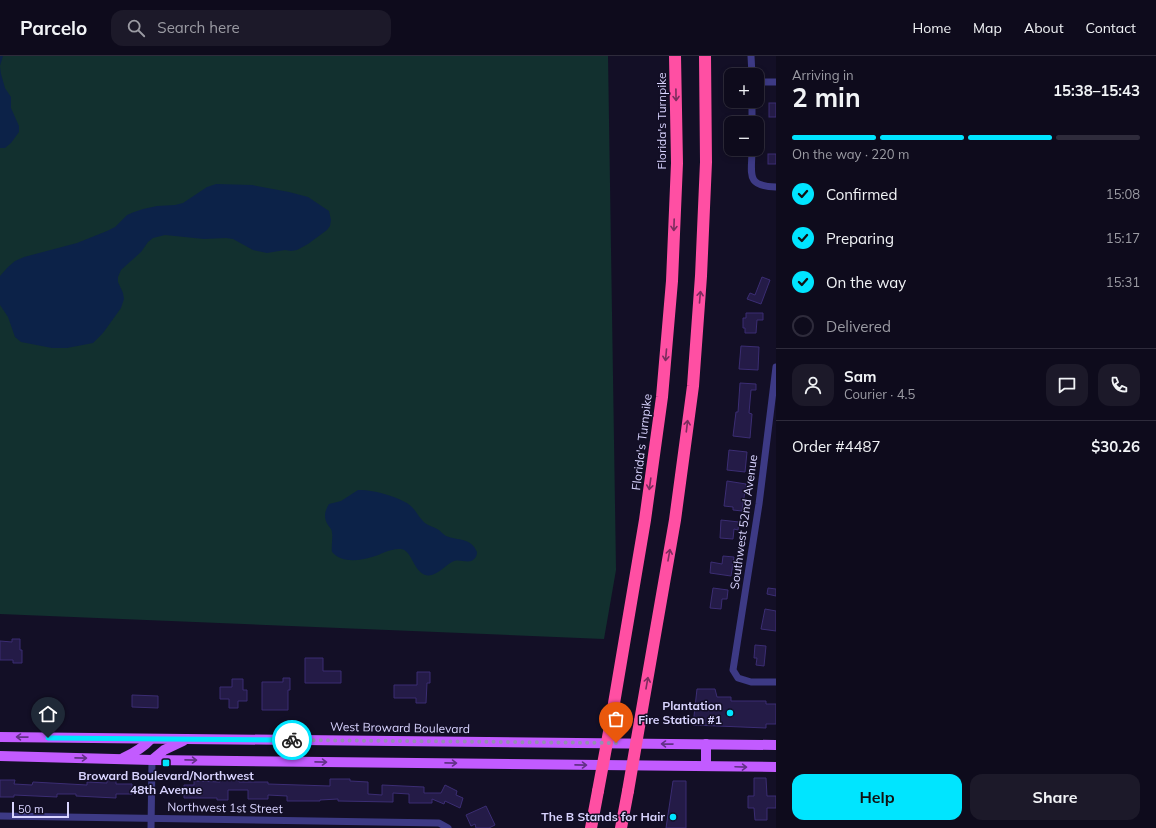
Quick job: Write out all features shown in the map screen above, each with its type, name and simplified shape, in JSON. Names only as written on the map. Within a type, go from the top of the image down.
[{"type":"highway","name":"Florida's Turnpike","points":[[591,828],[646,520],[662,397],[672,281],[676,171],[675,56]]},
{"type":"highway","points":[[621,828],[675,520],[693,386],[701,276],[706,162],[705,56]]},
{"type":"main road","name":"West Broward Boulevard","points":[[0,737],[776,745]]},
{"type":"main road","points":[[121,758],[136,752],[151,739]]},
{"type":"main road","points":[[152,760],[164,750],[187,739]]},
{"type":"main road","points":[[706,744],[706,766]]},
{"type":"main road","points":[[0,756],[152,760],[776,767]]},
{"type":"street","points":[[752,56],[752,68]]},
{"type":"street","points":[[764,82],[776,82]]},
{"type":"street","points":[[752,156],[752,177],[756,184],[764,187],[776,187]]},
{"type":"street","name":"Southwest 52nd Avenue","points":[[776,367],[759,504],[733,670],[738,678],[751,682],[776,682]]},
{"type":"street","points":[[151,828],[152,760]]},
{"type":"street","name":"Northwest 1st Street","points":[[0,816],[439,823],[448,828]]},
{"type":"green space","points":[[0,56],[608,56],[616,570],[604,639],[0,614]]},
{"type":"water","points":[[0,56],[3,56],[0,66]]},
{"type":"water","points":[[0,66],[5,88],[11,97],[11,108],[19,126],[19,132],[11,143],[5,148],[0,148]]},
{"type":"water","points":[[216,184],[252,185],[308,197],[329,211],[331,220],[330,226],[308,244],[297,250],[267,253],[253,250],[233,239],[226,238],[204,239],[165,235],[153,238],[141,252],[121,270],[118,277],[118,282],[124,299],[121,308],[103,333],[93,343],[67,348],[52,348],[21,342],[15,337],[8,317],[0,305],[0,276],[15,261],[24,257],[77,243],[107,231],[115,227],[127,215],[134,212],[157,206],[183,203],[207,187]]},
{"type":"water","points":[[358,490],[369,490],[381,493],[407,503],[427,524],[439,530],[446,536],[464,540],[471,544],[477,552],[476,557],[471,561],[455,561],[435,574],[427,575],[419,571],[408,553],[401,549],[394,549],[372,557],[356,560],[336,556],[332,552],[332,530],[325,520],[326,509],[329,504],[341,501]]},
{"type":"building","points":[[769,103],[776,103],[776,117],[769,117]]},
{"type":"building","points":[[768,154],[776,154],[776,164],[768,164]]},
{"type":"building","points":[[762,277],[770,280],[761,304],[747,299],[750,293],[755,295]]},
{"type":"building","points":[[746,313],[763,313],[763,320],[757,320],[756,333],[745,333],[745,328],[743,328],[743,318],[746,318]]},
{"type":"building","points":[[741,346],[759,347],[758,370],[739,369]]},
{"type":"building","points":[[740,383],[756,384],[756,390],[751,390],[749,413],[752,414],[750,438],[733,436],[736,412],[738,412]]},
{"type":"building","points":[[729,450],[747,452],[745,472],[727,470]]},
{"type":"building","points":[[727,481],[746,484],[742,511],[733,510],[733,507],[724,506]]},
{"type":"building","points":[[721,520],[739,522],[738,530],[734,529],[733,539],[720,538]]},
{"type":"building","points":[[723,556],[734,557],[731,576],[710,573],[711,562],[722,564]]},
{"type":"building","points":[[713,588],[728,590],[727,599],[722,599],[721,609],[710,608]]},
{"type":"building","points":[[768,588],[776,589],[776,596],[767,594]]},
{"type":"building","points":[[765,609],[776,611],[776,631],[761,629]]},
{"type":"building","points":[[12,639],[20,639],[22,663],[13,663],[13,660],[0,660],[0,641],[12,642]]},
{"type":"building","points":[[755,645],[766,646],[764,666],[756,665],[757,658],[754,658]]},
{"type":"building","points":[[305,658],[323,658],[323,671],[341,671],[341,683],[305,683]]},
{"type":"building","points":[[417,672],[430,672],[430,683],[427,683],[426,703],[416,703],[416,698],[394,698],[394,685],[417,685]]},
{"type":"building","points":[[283,678],[290,678],[290,690],[288,690],[288,710],[262,710],[262,682],[283,682]]},
{"type":"building","points":[[232,679],[243,679],[243,690],[247,690],[247,701],[238,701],[238,708],[229,708],[229,699],[220,699],[220,687],[232,687]]},
{"type":"building","name":"Plantation Fire Station #1","points":[[697,689],[715,689],[717,697],[731,697],[731,701],[766,701],[766,704],[776,704],[776,724],[766,724],[766,728],[693,725]]},
{"type":"building","points":[[132,695],[158,696],[158,708],[132,707]]},
{"type":"building","points":[[220,777],[239,777],[239,782],[268,782],[268,784],[330,786],[330,779],[350,779],[350,781],[368,782],[368,794],[382,795],[382,785],[424,787],[424,793],[441,793],[445,785],[457,791],[456,795],[463,798],[460,808],[445,801],[444,804],[432,799],[432,803],[409,803],[409,794],[393,793],[393,802],[338,801],[338,799],[320,801],[287,801],[287,796],[268,795],[268,799],[248,799],[248,790],[228,790],[228,800],[217,800],[217,798],[184,798],[184,785],[194,785],[194,781],[220,782]]},
{"type":"building","points":[[754,778],[766,778],[767,796],[776,796],[776,808],[767,808],[767,820],[755,820],[754,808],[748,808],[748,796],[754,796]]},
{"type":"building","points":[[107,779],[116,779],[116,784],[132,784],[132,794],[116,794],[116,798],[76,796],[76,794],[57,794],[57,797],[14,795],[14,797],[0,797],[0,780],[15,780],[14,784],[32,785],[33,782],[87,785],[87,782],[107,783]]},
{"type":"building","points":[[673,781],[686,781],[686,828],[666,828]]},
{"type":"building","points":[[486,806],[495,825],[489,828],[476,828],[475,824],[471,826],[466,815]]},
{"type":"way so far","points":[[292,740],[616,743]]},
{"type":"place","name":"Plantation Fire Station #1","points":[[730,713]]},
{"type":"place","name":"Broward Boulevard/Northwest 48th Avenue","points":[[166,763]]},
{"type":"place","name":"The B Stands for Hair","points":[[673,817]]},
{"type":"route","points":[[48,738],[292,740]]}]
